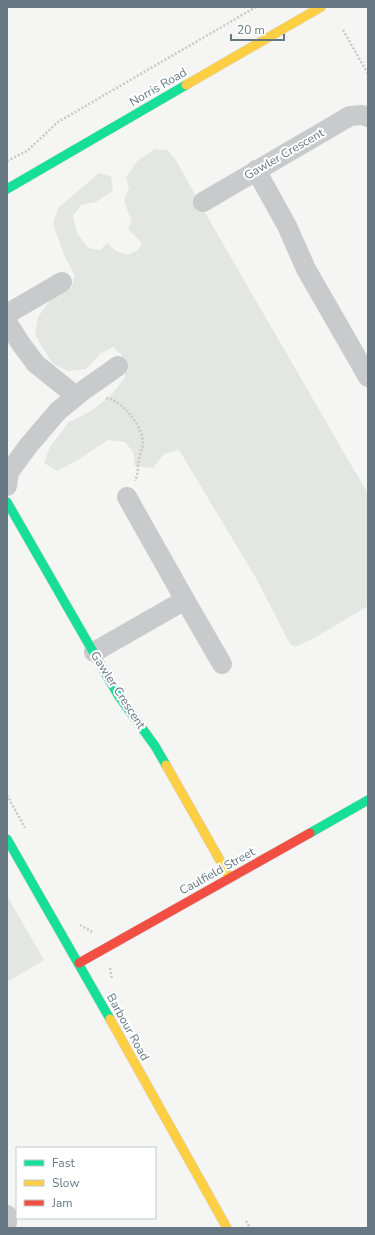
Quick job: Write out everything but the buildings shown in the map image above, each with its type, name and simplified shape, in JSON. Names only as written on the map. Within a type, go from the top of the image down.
[{"type":"street","name":"Norris Road","points":[[7,189],[321,7]]},
{"type":"street","name":"Gawler Crescent","points":[[203,202],[350,116],[362,115],[368,117]]},
{"type":"street","points":[[256,170],[287,226],[306,269],[368,377]]},
{"type":"street","points":[[7,314],[62,282]]},
{"type":"street","points":[[7,322],[36,364],[83,391]]},
{"type":"street","points":[[7,486],[9,472],[29,445],[58,411],[118,366]]},
{"type":"street","points":[[127,497],[222,664]]},
{"type":"street","name":"Gawler Crescent","points":[[7,502],[118,695],[155,746],[230,878]]},
{"type":"street","points":[[94,652],[185,600]]},
{"type":"street","name":"Caulfield Street","points":[[79,963],[368,800]]},
{"type":"street","name":"Barbour Road","points":[[7,839],[79,963],[227,1228]]},
{"type":"street","points":[[7,1215],[7,1223]]},
{"type":"path","points":[[7,162],[27,151],[58,122],[256,7]]},
{"type":"path","points":[[343,30],[368,74]]},
{"type":"path","points":[[83,391],[112,399],[121,405],[135,422],[140,431],[143,443],[139,459],[138,474],[127,497]]},
{"type":"shaded area","points":[[155,149],[168,150],[177,162],[368,494],[368,606],[314,638],[295,647],[290,644],[256,578],[179,450],[164,454],[153,468],[135,466],[133,452],[125,442],[108,440],[81,458],[57,471],[44,463],[50,447],[69,422],[91,411],[113,393],[125,377],[125,365],[121,354],[113,347],[100,354],[86,369],[68,371],[52,363],[35,335],[38,317],[52,298],[71,288],[75,276],[64,255],[53,224],[58,208],[99,173],[111,176],[113,191],[96,202],[81,205],[73,216],[77,233],[88,248],[100,250],[107,243],[116,251],[127,255],[138,250],[142,243],[128,229],[132,221],[124,199],[129,189],[126,177],[137,161]]},
{"type":"shaded area","points":[[7,896],[44,960],[7,982]]},
{"type":"traffic: fast","points":[[7,189],[186,85]]},
{"type":"traffic: fast","points":[[7,502],[118,695],[155,746],[166,765]]},
{"type":"traffic: fast","points":[[310,833],[368,800]]},
{"type":"traffic: fast","points":[[7,839],[110,1019]]},
{"type":"traffic: slow","points":[[186,85],[321,7]]},
{"type":"traffic: slow","points":[[166,765],[230,878]]},
{"type":"traffic: slow","points":[[110,1019],[227,1228]]},
{"type":"traffic: jam","points":[[79,963],[310,833]]}]
